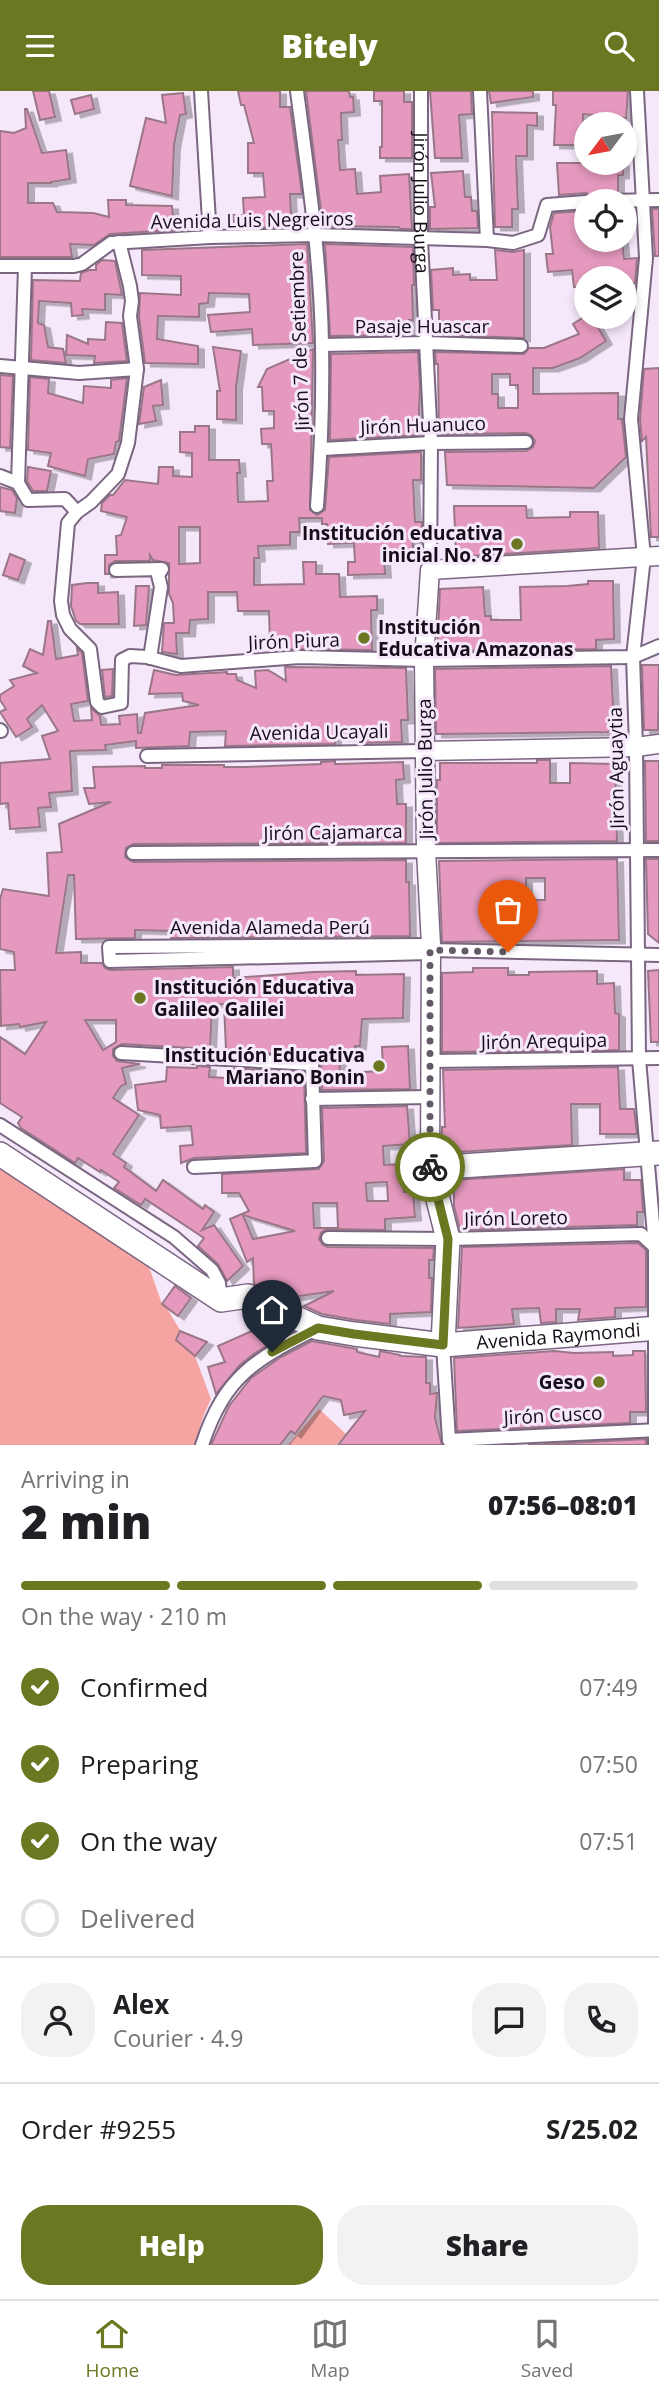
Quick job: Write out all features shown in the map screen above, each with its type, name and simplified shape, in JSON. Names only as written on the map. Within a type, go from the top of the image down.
[{"type":"highway","points":[[430,1168],[653,1153]]},
{"type":"highway","points":[[0,1154],[221,1300]]},
{"type":"highway","name":"Jirón Julio Burga","points":[[430,1168],[448,1239],[443,1345]]},
{"type":"highway","name":"Avenida Raymondi","points":[[221,1300],[248,1296],[318,1328],[443,1345],[658,1328]]},
{"type":"street","points":[[201,91],[210,237]]},
{"type":"street","name":"Jirón 7 de Setiembre","points":[[297,91],[316,235],[323,345],[317,506]]},
{"type":"street","name":"Jirón Julio Burga","points":[[421,91],[421,239],[431,443],[430,570],[424,660],[430,949],[430,1168]]},
{"type":"street","points":[[480,91],[487,240]]},
{"type":"street","name":"Jirón Aguaytia","points":[[637,91],[646,258],[632,419],[651,557],[633,657],[639,1059],[653,1153],[657,1247],[655,1445]]},
{"type":"street","points":[[637,199],[659,200]]},
{"type":"street","name":"Avenida Luis Negreiros","points":[[0,266],[74,266],[82,264],[111,243],[210,237],[316,235],[513,243],[538,235],[547,205],[574,203]]},
{"type":"street","points":[[116,570],[162,569],[158,575],[161,587],[150,658],[130,656],[122,660],[121,703],[102,707],[97,702],[90,649],[71,629],[61,601],[68,523],[118,474],[128,443],[137,369],[130,316],[130,286],[119,242]]},
{"type":"street","points":[[25,267],[24,366],[18,483],[28,501],[65,499],[77,512]]},
{"type":"street","name":"Pasaje Huascar","points":[[323,345],[426,343],[521,346]]},
{"type":"street","points":[[0,366],[24,366],[79,373],[137,369]]},
{"type":"street","name":"Jirón Huanuco","points":[[321,449],[431,443],[526,442]]},
{"type":"street","points":[[0,476],[18,483]]},
{"type":"street","points":[[430,570],[651,557]]},
{"type":"street","name":"Jirón Piura","points":[[150,658],[181,666],[300,657],[424,660],[633,657],[659,646]]},
{"type":"street","name":"Avenida Ucayali","points":[[147,756],[636,747],[659,744]]},
{"type":"street","name":"Jirón Cajamarca","points":[[133,853],[659,850]]},
{"type":"street","name":"Avenida Alameda Perú","points":[[109,954],[430,949],[659,955]]},
{"type":"street","points":[[121,1053],[312,1064],[315,1161],[194,1167]]},
{"type":"street","name":"Jirón Arequipa","points":[[429,1061],[659,1058]]},
{"type":"street","points":[[312,1099],[429,1097]]},
{"type":"street","points":[[0,1125],[174,1237],[212,1270],[219,1283],[221,1300]]},
{"type":"street","name":"Jirón Loreto","points":[[328,1238],[448,1239],[641,1234],[657,1247]]},
{"type":"street","points":[[202,1445],[208,1425],[219,1405],[242,1373],[259,1359],[318,1328]]},
{"type":"street","name":"Jirón Julio Burga","points":[[443,1345],[450,1442]]},
{"type":"street","name":"Jirón Cusco","points":[[450,1442],[657,1429]]},
{"type":"shaded area","points":[[0,1163],[147,1261],[162,1304],[195,1356],[211,1399],[194,1445],[0,1445]]},
{"type":"shaded area","points":[[319,1409],[346,1434],[336,1445],[288,1445]]},
{"type":"building","points":[[33,91],[49,91],[55,117],[40,120]]},
{"type":"building","points":[[238,91],[280,91],[280,107],[290,107],[302,194],[290,194],[291,214],[304,214],[305,226],[234,228],[233,215],[244,215],[243,198],[265,197],[263,173],[248,173],[248,143],[254,143]]},
{"type":"building","points":[[306,91],[349,91],[350,97],[353,97],[354,112],[341,113],[342,140],[338,140],[340,170],[355,169],[357,194],[381,192],[380,176],[409,174],[412,229],[323,226]]},
{"type":"building","points":[[374,91],[404,91],[404,102],[412,102],[412,158],[380,158],[382,101],[374,101]]},
{"type":"building","points":[[430,91],[471,91],[472,114],[459,115],[462,158],[435,158]]},
{"type":"building","points":[[489,91],[533,91],[533,97],[491,103]]},
{"type":"building","points":[[553,91],[628,91],[626,112],[574,112],[574,145],[554,145],[556,105],[553,105]]},
{"type":"building","points":[[183,93],[186,114],[180,115],[174,145],[172,196],[130,186],[146,118],[166,123],[162,95]]},
{"type":"building","points":[[91,95],[94,109],[75,114],[71,100]]},
{"type":"building","points":[[25,109],[42,153],[66,150],[70,179],[51,183],[28,183],[28,203],[53,203],[57,212],[93,213],[109,217],[108,200],[126,200],[126,205],[172,206],[174,230],[110,234],[94,245],[70,244],[72,257],[0,257],[0,131],[14,133],[26,128]]},
{"type":"building","points":[[492,112],[537,113],[537,126],[527,125],[527,156],[516,156],[518,209],[512,209],[512,227],[495,227]]},
{"type":"building","points":[[557,163],[574,163],[574,175],[618,175],[618,189],[574,189],[574,194],[559,195]]},
{"type":"building","points":[[463,171],[465,197],[471,197],[472,211],[477,211],[478,228],[430,229],[430,207],[435,207],[431,173]]},
{"type":"building","points":[[652,209],[659,209],[659,256],[655,256]]},
{"type":"building","points":[[574,212],[574,252],[623,252],[624,259],[637,258],[636,266],[574,266],[574,287],[572,270],[548,272],[546,254],[553,254],[550,227],[554,213]]},
{"type":"building","points":[[307,244],[313,343],[253,345],[252,329],[211,332],[208,315],[250,312],[249,294],[209,293],[208,303],[199,304],[199,317],[158,316],[157,339],[198,346],[198,364],[145,363],[139,317],[140,293],[181,295],[181,276],[142,275],[142,250]]},
{"type":"building","points":[[325,244],[413,247],[413,320],[409,320],[409,335],[330,336]]},
{"type":"building","points":[[495,250],[524,250],[524,338],[443,335],[443,321],[439,321],[439,310],[433,310],[431,270],[453,268],[453,275],[470,274],[470,280],[497,280]]},
{"type":"building","points":[[102,260],[115,261],[122,295],[105,294],[105,310],[82,309],[83,315],[72,316],[71,303],[39,301],[38,323],[44,325],[48,347],[63,349],[66,363],[31,360],[33,280],[80,281],[81,273],[96,270],[96,265]]},
{"type":"building","points":[[106,322],[122,323],[127,361],[94,363],[95,356],[66,355],[67,335],[88,344],[88,339],[105,340]]},
{"type":"building","points":[[576,329],[599,329],[606,341],[580,358],[553,368],[533,368],[533,394],[618,393],[618,419],[622,419],[626,457],[594,488],[447,485],[445,452],[526,451],[533,447],[535,441],[526,433],[439,434],[438,364],[435,352],[524,354],[529,348],[544,348],[579,334]],"holes":[[[492,374],[510,374],[510,385],[518,385],[518,408],[498,408],[498,394],[492,394]]]},
{"type":"building","points":[[213,347],[241,351],[236,387],[236,420],[217,419],[217,391],[220,391]]},
{"type":"building","points":[[313,349],[310,510],[317,515],[325,510],[329,457],[421,452],[421,480],[413,480],[415,522],[422,522],[421,542],[413,542],[413,557],[384,558],[385,574],[348,575],[348,562],[355,562],[354,543],[328,544],[327,524],[322,524],[322,518],[299,518],[300,532],[290,532],[290,545],[258,546],[259,558],[254,558],[254,585],[304,584],[303,562],[316,562],[316,574],[339,574],[340,597],[377,596],[377,610],[371,610],[372,650],[285,649],[285,644],[270,644],[269,611],[238,611],[237,592],[208,592],[208,619],[190,620],[189,633],[176,633],[177,654],[162,652],[164,623],[174,623],[173,603],[169,594],[169,563],[153,560],[150,555],[150,561],[115,561],[109,565],[109,574],[105,574],[105,555],[117,555],[116,536],[121,535],[127,517],[101,511],[102,503],[113,495],[125,480],[158,484],[159,467],[173,467],[173,476],[192,477],[192,453],[180,452],[180,432],[195,432],[195,426],[209,426],[209,460],[239,460],[238,502],[268,501],[267,481],[273,481],[271,444],[262,444],[261,429],[274,428],[274,411],[263,411],[262,387],[258,387],[267,369]],"holes":[[[179,527],[200,527],[200,563],[179,564]]]},
{"type":"building","points":[[418,352],[418,435],[330,440],[331,354]]},
{"type":"building","points":[[659,368],[659,537],[651,537],[646,437],[642,441],[640,419],[644,369]]},
{"type":"building","points":[[0,375],[13,376],[10,448],[0,447]]},
{"type":"building","points":[[30,377],[49,379],[48,393],[83,403],[84,386],[111,388],[111,380],[127,378],[119,441],[116,442],[114,454],[88,459],[85,476],[48,466],[51,453],[28,450]]},
{"type":"building","points":[[161,380],[163,405],[153,406],[156,421],[139,424],[144,387]]},
{"type":"building","points":[[28,467],[51,471],[47,491],[33,491],[27,481]]},
{"type":"building","points":[[0,487],[12,490],[17,498],[15,513],[0,511]]},
{"type":"building","points":[[454,506],[526,506],[527,518],[570,517],[570,512],[598,512],[599,548],[456,557]]},
{"type":"building","points":[[10,554],[25,560],[18,580],[3,575]]},
{"type":"building","points":[[588,581],[613,581],[614,639],[596,640],[596,649],[437,651],[440,589],[483,587],[485,616],[491,616],[491,620],[521,620],[520,587],[567,586],[588,584]]},
{"type":"building","points":[[98,583],[98,593],[118,592],[119,624],[80,624],[76,621],[71,606],[72,585]]},
{"type":"building","points":[[136,586],[149,586],[146,625],[134,626]]},
{"type":"building","points":[[48,621],[51,621],[56,659],[78,655],[77,648],[82,653],[88,701],[71,704],[74,721],[92,720],[91,708],[100,716],[101,725],[120,724],[119,716],[137,714],[138,733],[141,733],[145,713],[199,705],[183,701],[182,693],[149,694],[154,670],[176,675],[227,672],[236,674],[237,680],[256,688],[255,671],[268,670],[286,681],[285,667],[406,668],[408,720],[401,720],[402,742],[358,743],[358,736],[335,737],[335,744],[225,746],[226,731],[190,732],[189,746],[136,748],[136,741],[105,745],[106,750],[70,751],[72,791],[49,793],[51,807],[38,808],[40,827],[10,829],[8,803],[0,804],[0,763],[50,759],[42,736],[58,731],[42,705],[27,719],[32,727],[16,737],[0,712],[6,709],[0,695],[14,686],[10,680],[37,673],[23,666],[30,649],[43,655]]},
{"type":"building","points":[[642,665],[659,665],[658,730],[644,730]]},
{"type":"building","points":[[611,666],[614,727],[608,732],[436,734],[435,669]]},
{"type":"building","points":[[113,669],[112,696],[105,697],[102,670]]},
{"type":"building","points":[[537,760],[550,760],[550,783],[570,783],[570,763],[615,764],[617,841],[437,843],[437,780],[440,780],[440,763],[537,763]]},
{"type":"building","points":[[645,761],[659,761],[659,841],[646,841]]},
{"type":"building","points":[[321,762],[403,762],[404,779],[396,780],[397,804],[406,804],[406,843],[133,844],[126,848],[125,857],[133,862],[406,860],[410,936],[171,938],[171,931],[135,930],[135,938],[76,939],[74,875],[68,875],[56,953],[81,952],[81,963],[102,963],[110,970],[233,967],[233,978],[313,972],[404,974],[403,1018],[362,1019],[360,1046],[355,1046],[355,1050],[339,1050],[340,1073],[383,1071],[382,1047],[408,1046],[410,1089],[322,1090],[321,1063],[316,1056],[226,1050],[224,1004],[212,1004],[210,1049],[122,1044],[113,1049],[113,1056],[117,1061],[140,1064],[122,1068],[126,1084],[121,1086],[113,1098],[139,1115],[113,1154],[126,1163],[124,1167],[156,1191],[163,1180],[203,1209],[205,1205],[214,1212],[202,1230],[214,1225],[243,1266],[227,1281],[218,1264],[198,1246],[204,1238],[145,1199],[141,1205],[114,1188],[119,1182],[101,1170],[100,1172],[78,1158],[75,1163],[21,1128],[18,1123],[22,1117],[0,1103],[0,1037],[25,1054],[46,1022],[20,1027],[19,1024],[1,1026],[0,970],[15,970],[14,952],[0,949],[0,899],[3,889],[49,896],[47,853],[62,852],[59,824],[111,802],[89,804],[84,788],[95,788],[93,767],[246,767]],"holes":[[[85,1020],[116,1020],[116,1042],[103,1050]]]},
{"type":"building","points":[[617,859],[619,940],[442,942],[439,861]],"holes":[[[526,878],[545,878],[545,900],[526,900]]]},
{"type":"building","points":[[646,859],[659,859],[659,943],[648,934]]},
{"type":"building","points":[[473,968],[508,968],[508,975],[597,971],[597,984],[614,983],[615,1013],[619,1014],[619,1050],[442,1052],[442,973],[473,972]]},
{"type":"building","points":[[659,970],[659,1042],[651,1042],[648,971]]},
{"type":"building","points":[[167,1067],[210,1067],[209,1077],[228,1078],[227,1068],[304,1072],[306,1153],[194,1158],[181,1163],[180,1146],[193,1145],[191,1126],[161,1128],[160,1115],[138,1110],[135,1085],[166,1081]]},
{"type":"building","points":[[618,1067],[620,1109],[634,1109],[637,1134],[600,1134],[600,1104],[571,1104],[572,1145],[441,1153],[442,1127],[445,1127],[443,1070]]},
{"type":"building","points":[[407,1106],[410,1144],[383,1146],[384,1165],[402,1164],[404,1192],[413,1191],[415,1217],[385,1219],[385,1230],[327,1229],[321,1233],[319,1239],[328,1247],[434,1248],[433,1260],[429,1260],[429,1278],[432,1278],[431,1312],[390,1314],[390,1324],[356,1320],[322,1314],[304,1306],[334,1291],[286,1298],[254,1284],[253,1258],[247,1262],[230,1219],[249,1211],[239,1193],[222,1193],[222,1174],[319,1169],[324,1161],[322,1108]],"holes":[[[387,1182],[388,1201],[367,1201],[366,1183]],[[313,1203],[337,1203],[338,1228],[314,1228]],[[243,1215],[295,1231],[253,1239]]]},
{"type":"building","points":[[624,1169],[624,1180],[641,1180],[643,1212],[637,1212],[637,1225],[460,1230],[454,1206],[454,1180]]},
{"type":"building","points":[[638,1243],[646,1250],[646,1307],[615,1308],[615,1317],[578,1320],[580,1309],[556,1309],[556,1322],[541,1323],[539,1308],[512,1309],[514,1324],[458,1328],[462,1247]]},
{"type":"building","points":[[175,1286],[191,1298],[178,1316],[162,1304]]},
{"type":"building","points":[[272,1322],[290,1332],[240,1365],[216,1394],[208,1367],[225,1362],[218,1346]]},
{"type":"building","points":[[180,1331],[207,1342],[195,1356],[176,1340]]},
{"type":"building","points":[[312,1341],[357,1349],[357,1352],[379,1357],[380,1351],[400,1356],[426,1357],[426,1383],[430,1383],[430,1394],[437,1393],[435,1418],[442,1445],[338,1445],[365,1411],[344,1415],[341,1400],[323,1396],[295,1434],[291,1431],[280,1445],[211,1445],[229,1406],[251,1378],[281,1357]]},
{"type":"building","points":[[554,1351],[613,1352],[613,1356],[645,1351],[646,1412],[630,1412],[630,1423],[457,1431],[454,1358]]},
{"type":"building","points":[[646,1439],[646,1445],[528,1445]]},
{"type":"way so far","points":[[430,1167],[430,950],[508,952]]},
{"type":"place","name":"Institución educativa inicial No. 87","points":[[517,544]]},
{"type":"place","name":"Institución Educativa Amazonas","points":[[364,638]]},
{"type":"place","name":"Institución Educativa Galileo Galilei","points":[[140,998]]},
{"type":"place","name":"Institución Educativa Mariano Bonin","points":[[379,1066]]},
{"type":"place","name":"Geso","points":[[599,1382]]},
{"type":"route","points":[[272,1352],[318,1328],[443,1345],[448,1239],[430,1167]]}]
